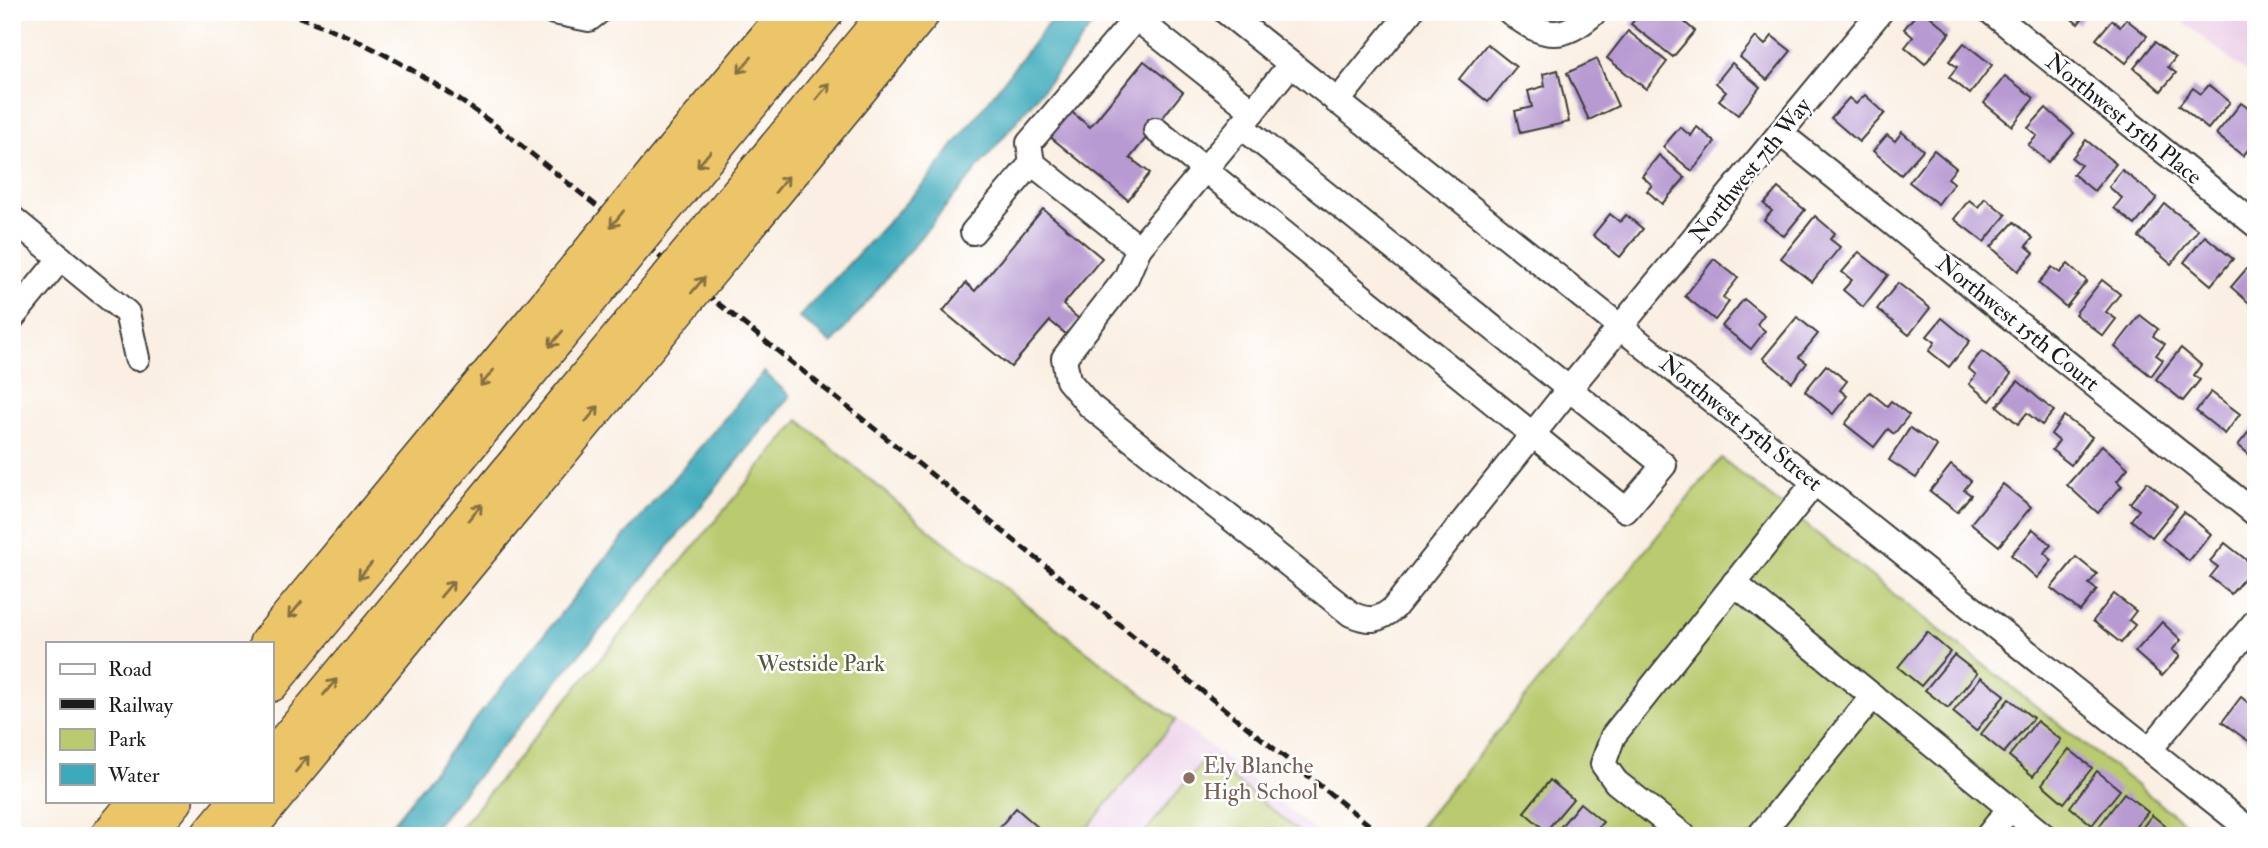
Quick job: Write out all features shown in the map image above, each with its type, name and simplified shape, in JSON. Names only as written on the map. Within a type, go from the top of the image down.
[{"type":"highway","points":[[668,180],[788,12]]},
{"type":"highway","points":[[273,681],[588,277],[668,180],[826,12]]},
{"type":"highway","points":[[728,228],[888,12]]},
{"type":"highway","points":[[273,757],[728,228],[923,12]]},
{"type":"highway","points":[[268,642],[588,277]]},
{"type":"highway","points":[[273,798],[647,325]]},
{"type":"highway","points":[[108,836],[136,802]]},
{"type":"highway","points":[[146,836],[174,802]]},
{"type":"highway","points":[[208,836],[236,802]]},
{"type":"highway","points":[[243,836],[270,802]]},
{"type":"street","points":[[554,12],[589,19],[598,12]]},
{"type":"street","name":"Northwest 15th Street","points":[[1226,12],[2256,835]]},
{"type":"street","points":[[1338,102],[1410,12]]},
{"type":"street","points":[[1510,12],[1539,32],[1558,34],[1579,27],[1595,12]]},
{"type":"street","name":"Northwest 7th Way","points":[[1291,64],[1139,248],[1126,278],[1064,358],[1068,380],[1106,420],[1351,614],[1371,621],[1394,608],[1569,389],[1880,12]]},
{"type":"street","name":"Northwest 15th Place","points":[[1991,12],[2256,225]]},
{"type":"street","points":[[1139,248],[1032,163],[1029,143],[1136,18],[1247,119],[1569,389],[1664,465],[1626,510],[1156,130]]},
{"type":"street","name":"Northwest 15th Court","points":[[1780,133],[2256,514]]},
{"type":"street","points":[[973,232],[1032,163]]},
{"type":"street","points":[[12,218],[127,313],[137,358]]},
{"type":"street","points":[[12,318],[61,258]]},
{"type":"street","points":[[1684,836],[1616,782],[1603,764],[1613,736],[1815,482]]},
{"type":"street","points":[[1734,583],[2044,836]]},
{"type":"street","points":[[2150,749],[2256,621]]},
{"type":"street","points":[[1759,836],[1873,696]]},
{"type":"street","points":[[1988,836],[2010,808]]},
{"type":"shaded area","points":[[2171,12],[2256,12],[2256,80]]},
{"type":"shaded area","name":"Ely Blanche High School","points":[[1177,720],[1321,836],[1083,836]]},
{"type":"green space","name":"Westside Park","points":[[799,420],[932,532],[1176,720],[1081,836],[453,836]]},
{"type":"green space","points":[[1721,458],[2201,836],[1426,836],[1418,829]]},
{"type":"green space","points":[[1206,757],[1297,830],[1303,836],[1142,836]]},
{"type":"water","points":[[1057,12],[1101,12],[1068,59],[832,344],[799,317],[927,180]]},
{"type":"water","points":[[764,372],[790,396],[632,592],[427,836],[382,836],[599,566]]},
{"type":"building","points":[[1641,12],[1651,19],[1656,12],[1672,12],[1695,31],[1673,57],[1631,24]]},
{"type":"building","points":[[1918,12],[1925,12],[1950,33],[1925,64],[1905,47],[1913,37],[1904,29]]},
{"type":"building","points":[[2063,12],[2087,12],[2078,24]]},
{"type":"building","points":[[2126,19],[2147,36],[2126,63],[2096,39],[2112,20],[2120,27]]},
{"type":"building","points":[[1628,31],[1667,62],[1646,89],[1607,58]]},
{"type":"building","points":[[1772,36],[1791,51],[1767,80],[1740,57],[1756,37],[1765,45]]},
{"type":"building","points":[[2155,42],[2175,58],[2168,67],[2176,73],[2161,91],[2134,68]]},
{"type":"building","points":[[1964,43],[1992,65],[1970,94],[1949,77],[1957,67],[1949,61]]},
{"type":"building","points":[[1487,44],[1516,67],[1488,102],[1459,79]]},
{"type":"building","points":[[1597,59],[1618,106],[1589,120],[1567,73]]},
{"type":"building","points":[[1144,61],[1183,92],[1130,158],[1150,173],[1128,200],[1048,135],[1068,109],[1090,127]]},
{"type":"building","points":[[1732,63],[1760,87],[1738,115],[1719,100],[1726,92],[1716,83]]},
{"type":"building","points":[[1558,70],[1569,122],[1520,133],[1515,111],[1532,107],[1528,91],[1545,86],[1543,74]]},
{"type":"building","points":[[2005,76],[2034,98],[2012,126],[1984,103]]},
{"type":"building","points":[[2209,85],[2230,102],[2208,129],[2179,105],[2193,88],[2201,94]]},
{"type":"building","points":[[1865,95],[1885,113],[1859,142],[1831,118],[1849,98],[1856,104]]},
{"type":"building","points":[[2241,103],[2256,114],[2253,129],[2256,140],[2243,156],[2216,134]]},
{"type":"building","points":[[2046,108],[2074,133],[2048,162],[2028,145],[2037,136],[2028,128]]},
{"type":"building","points":[[1680,127],[1691,136],[1697,127],[1715,142],[1692,171],[1663,147]]},
{"type":"building","points":[[1902,132],[1923,150],[1901,175],[1873,151],[1887,135],[1895,141]]},
{"type":"building","points":[[2086,140],[2116,164],[2094,191],[2073,174],[2081,165],[2072,158]]},
{"type":"building","points":[[1934,150],[1956,168],[1948,178],[1954,183],[1938,204],[1909,182]]},
{"type":"building","points":[[1659,155],[1685,178],[1662,204],[1647,191],[1652,185],[1642,176]]},
{"type":"building","points":[[2122,170],[2157,198],[2135,225],[2114,208],[2122,198],[2109,187]]},
{"type":"building","points":[[1778,188],[1805,210],[1784,236],[1764,220],[1772,211],[1764,204]]},
{"type":"building","points":[[1985,198],[2006,215],[1984,242],[1954,219],[1969,200],[1978,207]]},
{"type":"building","points":[[2165,204],[2198,230],[2171,264],[2139,237]]},
{"type":"building","points":[[1043,209],[1102,258],[1063,305],[1079,319],[1066,334],[1050,321],[1011,367],[943,311],[966,283],[975,291]]},
{"type":"building","points":[[1610,214],[1620,222],[1626,215],[1643,229],[1620,257],[1593,235]]},
{"type":"building","points":[[1815,216],[1835,233],[1830,239],[1840,247],[1812,282],[1781,258]]},
{"type":"building","points":[[2014,222],[2033,238],[2026,246],[2034,253],[2018,271],[1991,247]]},
{"type":"building","points":[[2205,236],[2233,259],[2211,285],[2184,262]]},
{"type":"building","points":[[1859,252],[1888,275],[1863,307],[1843,290],[1852,280],[1842,272]]},
{"type":"building","points":[[1714,259],[1738,278],[1723,297],[1729,302],[1715,320],[1685,296]]},
{"type":"building","points":[[2068,264],[2087,281],[2066,307],[2038,283],[2052,267],[2060,273]]},
{"type":"building","points":[[2248,267],[2256,274],[2256,309],[2231,287]]},
{"type":"building","points":[[2102,280],[2120,294],[2106,312],[2116,319],[2103,336],[2075,314]]},
{"type":"building","points":[[1898,283],[1930,308],[1909,335],[1877,309]]},
{"type":"building","points":[[1744,299],[1764,315],[1757,324],[1765,331],[1751,349],[1722,326]]},
{"type":"building","points":[[2140,315],[2158,329],[2153,336],[2165,344],[2156,355],[2163,360],[2151,376],[2115,347]]},
{"type":"building","points":[[1797,317],[1818,334],[1799,357],[1807,363],[1792,382],[1763,358]]},
{"type":"building","points":[[1942,318],[1970,341],[1949,367],[1929,351],[1935,342],[1927,336]]},
{"type":"building","points":[[2181,348],[2201,365],[2194,375],[2200,380],[2183,401],[2156,379]]},
{"type":"building","points":[[1982,351],[2011,374],[1990,401],[1969,384],[1976,375],[1968,368]]},
{"type":"building","points":[[1826,365],[1847,381],[1840,390],[1847,396],[1833,414],[1805,391]]},
{"type":"building","points":[[2018,381],[2054,411],[2042,425],[2027,413],[2018,424],[1997,406]]},
{"type":"building","points":[[1870,392],[1887,406],[1891,401],[1909,415],[1894,434],[1888,429],[1874,447],[1845,424]]},
{"type":"building","points":[[2211,392],[2240,414],[2225,434],[2196,411]]},
{"type":"building","points":[[2064,416],[2092,437],[2071,465],[2052,450],[2059,441],[2051,434]]},
{"type":"building","points":[[2256,423],[2256,460],[2238,445]]},
{"type":"building","points":[[1910,428],[1937,446],[1916,478],[1889,460]]},
{"type":"building","points":[[2102,445],[2128,468],[2117,481],[2122,486],[2098,513],[2067,485]]},
{"type":"building","points":[[1951,465],[1971,481],[1964,490],[1971,495],[1957,512],[1930,491]]},
{"type":"building","points":[[2147,482],[2177,506],[2152,537],[2131,520],[2139,510],[2130,503]]},
{"type":"building","points":[[2003,484],[2031,507],[1999,546],[1971,523]]},
{"type":"building","points":[[2184,512],[2211,534],[2189,561],[2162,539]]},
{"type":"building","points":[[2033,529],[2051,545],[2044,553],[2052,560],[2037,578],[2011,555]]},
{"type":"building","points":[[2225,543],[2254,566],[2231,594],[2210,577],[2218,567],[2210,561]]},
{"type":"building","points":[[2076,557],[2097,574],[2089,584],[2097,590],[2080,611],[2051,588]]},
{"type":"building","points":[[2114,594],[2136,611],[2129,620],[2135,625],[2121,643],[2093,621]]},
{"type":"building","points":[[2162,622],[2181,640],[2172,650],[2180,656],[2162,676],[2135,652]]},
{"type":"building","points":[[1927,632],[1950,652],[1921,686],[1898,667]]},
{"type":"building","points":[[1954,655],[1977,673],[1948,708],[1925,690]]},
{"type":"building","points":[[1981,677],[2005,695],[1976,731],[1953,712]]},
{"type":"building","points":[[2241,697],[2256,709],[2256,737],[2251,743],[2222,722]]},
{"type":"building","points":[[2009,699],[2033,718],[2004,753],[1981,734]]},
{"type":"building","points":[[2037,721],[2061,740],[2033,776],[2009,756]]},
{"type":"building","points":[[2069,749],[2092,768],[2064,803],[2042,784]]},
{"type":"building","points":[[2097,771],[2120,790],[2092,825],[2070,807]]},
{"type":"building","points":[[1550,780],[1573,799],[1546,831],[1524,812]]},
{"type":"building","points":[[2124,793],[2148,812],[2128,836],[2105,836],[2097,829]]},
{"type":"building","points":[[1580,803],[1603,822],[1591,836],[1553,836]]},
{"type":"building","points":[[1016,808],[1048,836],[992,836]]},
{"type":"building","points":[[2152,815],[2175,834],[2174,836],[2136,836]]},
{"type":"railway","points":[[284,12],[343,34],[398,62],[503,131],[1383,836]]},
{"type":"place","name":"Ely Blanche High School","points":[[1189,778]]}]
